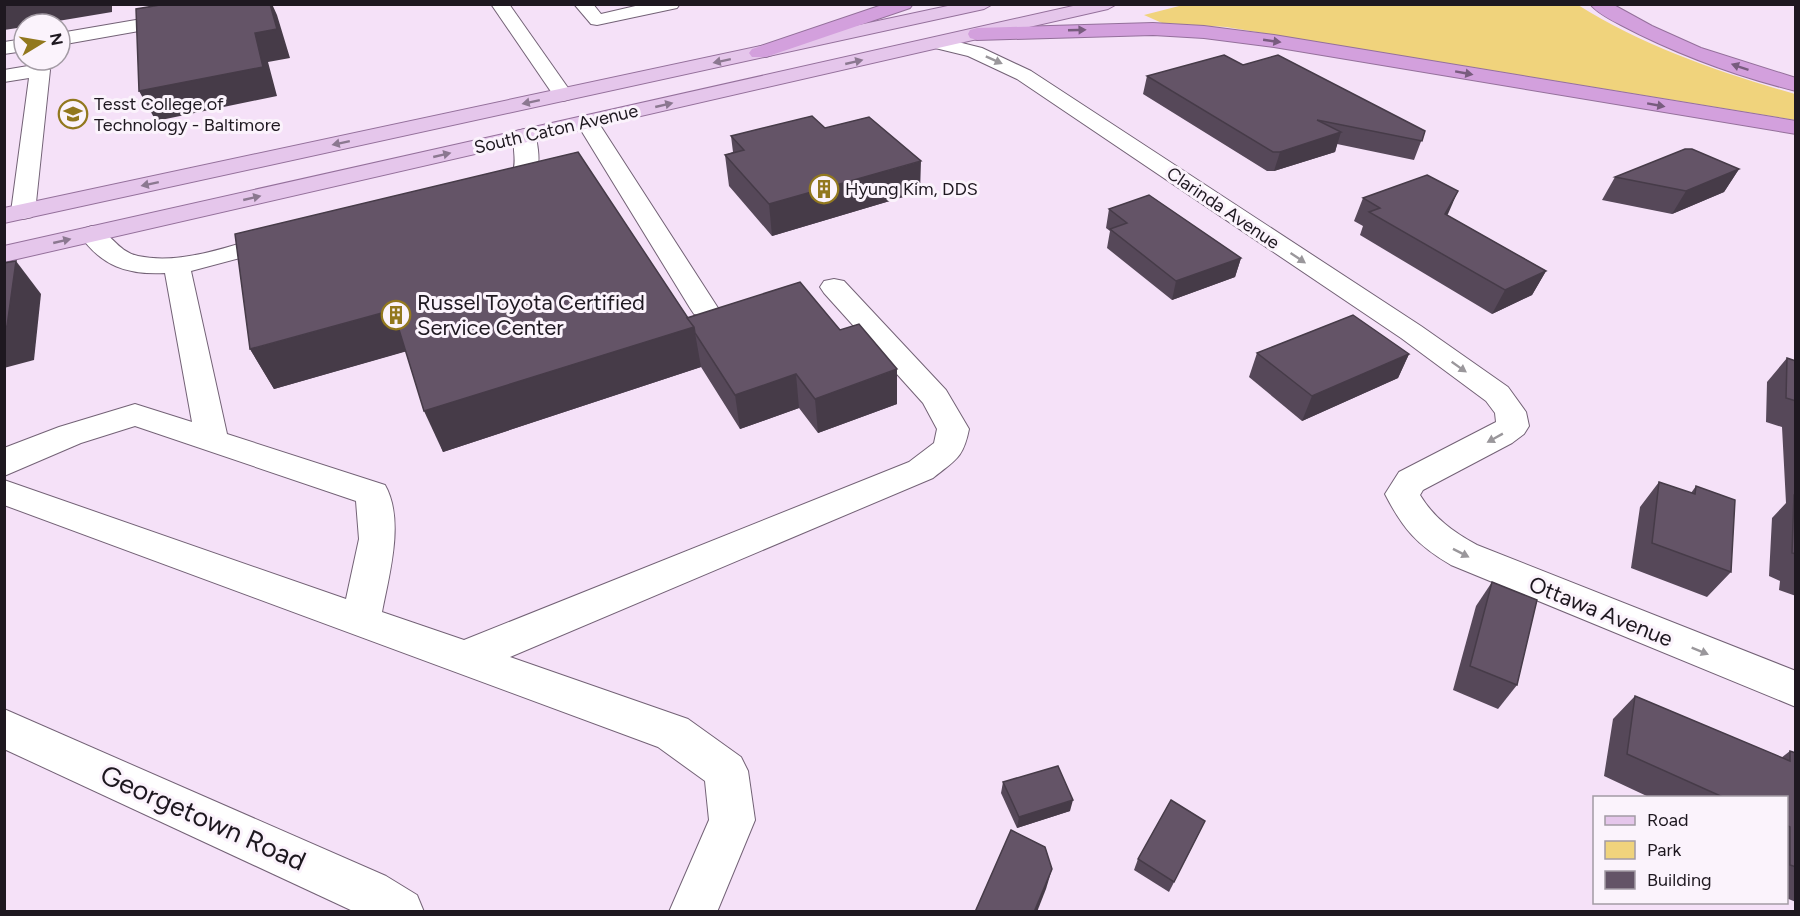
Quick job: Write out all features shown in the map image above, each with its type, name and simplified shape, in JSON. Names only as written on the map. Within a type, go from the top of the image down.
[{"type":"highway","points":[[759,53],[904,4]]},
{"type":"highway","points":[[1599,4],[1644,29],[1700,54],[1796,85]]},
{"type":"highway","points":[[977,34],[1098,29],[1204,32],[1274,41],[1796,128]]},
{"type":"main road","name":"South Caton Avenue","points":[[14,214],[984,4]]},
{"type":"main road","name":"South Caton Avenue","points":[[4,254],[1108,4]]},
{"type":"street","points":[[72,37],[263,4]]},
{"type":"street","points":[[500,4],[563,95]]},
{"type":"street","points":[[583,4],[597,20],[671,4]]},
{"type":"street","name":"Clarinda Avenue","points":[[938,43],[975,52],[1024,75],[1411,332],[1497,394],[1510,412],[1513,426],[1501,435],[1411,481],[1402,494],[1414,519]]},
{"type":"street","points":[[4,76],[40,70],[14,214]]},
{"type":"street","points":[[586,122],[704,308]]},
{"type":"street","points":[[475,190],[521,178],[528,165],[525,136]]},
{"type":"street","points":[[92,234],[113,257],[147,266],[177,266],[303,234]]},
{"type":"street","points":[[177,266],[212,441]]},
{"type":"street","points":[[464,658],[921,470],[949,448],[953,429],[934,397],[834,287]]},
{"type":"street","points":[[4,464],[7,460],[70,435],[135,415],[373,494],[377,539],[362,621]]},
{"type":"street","points":[[4,492],[673,733],[726,771],[732,820],[693,912]]},
{"type":"street","name":"Ottawa Avenue","points":[[1414,519],[1437,540],[1464,555],[1796,689]]},
{"type":"street","name":"Georgetown Road","points":[[4,728],[369,893],[400,912]]},
{"type":"green space","points":[[1187,4],[1578,5],[1656,46],[1739,77],[1795,94],[1795,120],[1226,27],[1162,23],[1144,15]]},
{"type":"building","points":[[166,4],[270,4],[277,29],[255,33],[263,67],[139,91],[136,9]]},
{"type":"building","points":[[1224,55],[1243,65],[1278,55],[1425,131],[1422,141],[1317,120],[1341,132],[1280,152],[1273,152],[1147,76]]},
{"type":"building","points":[[812,116],[825,128],[869,117],[921,161],[769,204],[725,155],[744,150],[731,136]]},
{"type":"building","points":[[1685,149],[1692,149],[1739,169],[1686,191],[1615,177]]},
{"type":"building","points":[[578,152],[694,327],[424,411],[393,310],[250,349],[235,234]]},
{"type":"building","points":[[1427,175],[1458,191],[1445,214],[1546,271],[1505,290],[1369,212],[1380,208],[1363,198]]},
{"type":"building","points":[[1149,195],[1241,258],[1176,281],[1110,229],[1127,223],[1109,209]]},
{"type":"building","points":[[16,261],[7,326],[4,327],[4,263]]},
{"type":"building","points":[[800,282],[840,330],[859,324],[897,369],[815,399],[796,374],[735,395],[687,318]]},
{"type":"building","points":[[1353,315],[1409,354],[1312,396],[1257,353]]},
{"type":"building","points":[[1787,358],[1796,361],[1796,401],[1786,398]]},
{"type":"building","points":[[1659,482],[1695,494],[1696,486],[1735,500],[1731,572],[1652,543]]},
{"type":"building","points":[[1794,495],[1796,495],[1796,554],[1792,553]]},
{"type":"building","points":[[1492,582],[1537,600],[1517,685],[1470,666]]},
{"type":"building","points":[[1635,696],[1790,761],[1790,751],[1796,753],[1796,867],[1790,865],[1788,796],[1721,796],[1627,754]]},
{"type":"building","points":[[1058,766],[1073,800],[1019,817],[1003,782]]},
{"type":"building","points":[[1171,800],[1205,821],[1174,882],[1138,859]]},
{"type":"building","points":[[1011,830],[1045,847],[1052,869],[1034,912],[975,912]]},
{"type":"place","name":"Tesst College of Technology - Baltimore","points":[[73,114]]},
{"type":"place","name":"Hyung Kim, DDS","points":[[824,189]]},
{"type":"place","name":"Russel Toyota Certified Service Center","points":[[396,315]]}]
